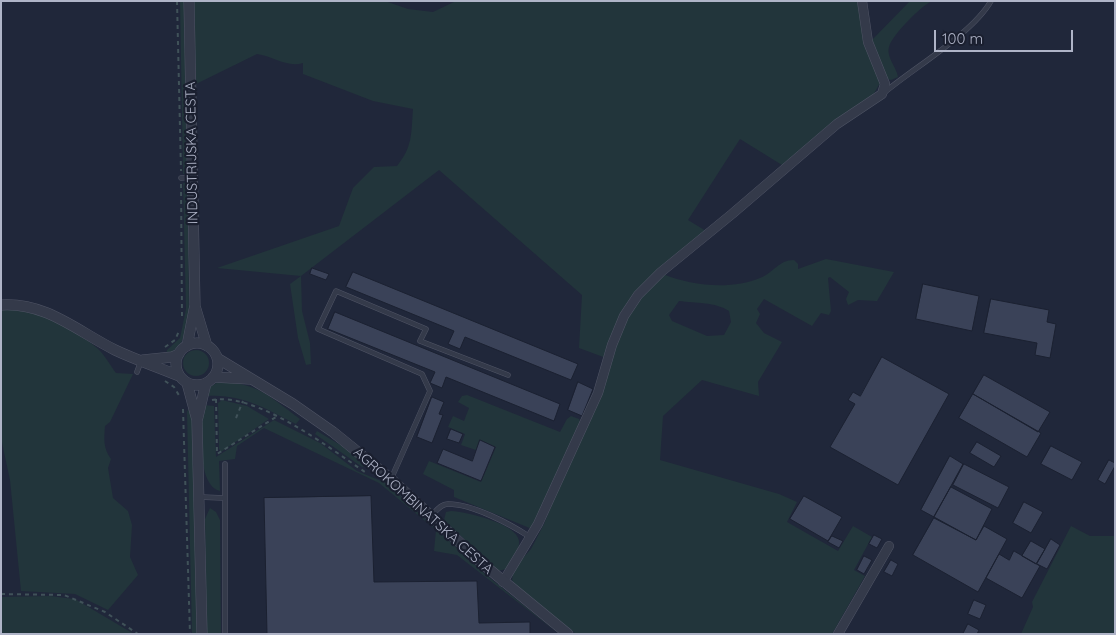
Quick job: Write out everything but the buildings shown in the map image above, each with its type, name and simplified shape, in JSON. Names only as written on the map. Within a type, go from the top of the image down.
[{"type":"street","name":"INDUSTRIJSKA CESTA","points":[[187,346],[195,305],[189,1]]},
{"type":"street","points":[[503,582],[531,538],[588,416],[624,316],[638,295],[661,272],[837,124],[882,94],[884,84],[868,42],[862,1]]},
{"type":"street","points":[[1,305],[26,306],[43,310],[115,350],[142,360],[196,385],[209,380]]},
{"type":"street","name":"INDUSTRIJSKA CESTA","points":[[195,305],[207,346]]},
{"type":"street","points":[[142,360],[172,357],[187,346],[197,343],[207,346],[217,358],[217,370],[209,380],[198,421],[202,634]]},
{"type":"street","points":[[178,354],[176,362],[184,379],[198,421]]},
{"type":"street","name":"AGROKOMBINATSKA CESTA","points":[[217,358],[302,410],[372,463],[432,515],[503,582],[568,634]]},
{"type":"street","name":"AGROKOMBINATSKA CESTA","points":[[209,380],[249,379]]},
{"type":"street","points":[[838,634],[889,546]]},
{"type":"lane","points":[[882,94],[969,28],[985,12],[991,1]]},
{"type":"lane","points":[[181,178],[193,177]]},
{"type":"lane","points":[[392,479],[430,391],[422,374],[318,329],[336,291],[426,328],[420,341],[508,375]]},
{"type":"lane","points":[[137,372],[142,360]]},
{"type":"lane","points":[[224,634],[225,464]]},
{"type":"lane","points":[[199,497],[226,498]]},
{"type":"lane","points":[[432,515],[440,506],[447,504],[462,507],[489,515],[531,538]]},
{"type":"path","points":[[160,378],[177,391],[182,402],[185,419],[190,634]]},
{"type":"path","points":[[216,399],[217,454],[276,417]]},
{"type":"path","points":[[206,401],[234,399],[243,402],[310,434],[365,472],[372,463]]},
{"type":"path","points":[[236,418],[243,402]]},
{"type":"path","points":[[1,594],[64,595],[105,612],[138,634]]},
{"type":"shaded area","points":[[180,1],[184,1],[187,174],[183,174]]},
{"type":"shaded area","points":[[194,1],[385,1],[408,9],[433,12],[456,1],[860,1],[865,39],[880,83],[872,97],[782,165],[740,139],[688,220],[706,231],[643,284],[606,358],[579,348],[582,295],[439,170],[301,276],[217,268],[339,226],[353,188],[374,167],[397,166],[402,159],[409,146],[413,109],[373,101],[303,74],[303,63],[291,64],[257,54],[196,84]]},
{"type":"shaded area","points":[[910,1],[932,1],[907,21],[895,35],[888,51],[898,77],[891,80],[887,79],[871,41]]},
{"type":"shaded area","points":[[183,183],[188,183],[189,320],[179,345],[166,355],[167,350],[180,338],[186,309]]},
{"type":"shaded area","points":[[826,259],[894,272],[877,301],[858,300],[848,305],[846,299],[849,292],[830,277],[828,278],[831,311],[829,315],[821,313],[812,326],[764,299],[757,309],[760,314],[756,323],[764,333],[782,342],[758,382],[759,396],[702,380],[663,416],[660,460],[779,494],[797,502],[787,522],[838,551],[853,526],[872,537],[854,570],[865,576],[832,634],[576,634],[515,585],[512,580],[514,568],[531,549],[544,524],[618,338],[635,303],[663,274],[699,284],[724,285],[749,282],[760,278],[784,262],[794,260],[798,264],[798,269]],"holes":[[[679,301],[712,304],[729,311],[731,322],[724,335],[707,336],[672,321],[669,315]]]},
{"type":"shaded area","points":[[301,276],[302,311],[310,343],[311,364],[306,365],[298,338],[290,284]]},
{"type":"shaded area","points":[[1,309],[28,311],[65,325],[97,348],[116,373],[133,374],[110,422],[105,426],[104,439],[105,447],[111,459],[108,468],[113,498],[128,511],[132,525],[130,557],[138,575],[108,610],[75,594],[21,591],[10,480],[1,438]]},
{"type":"shaded area","points":[[196,350],[205,354],[209,363],[205,372],[196,376],[187,372],[183,363],[187,354]]},
{"type":"shaded area","points":[[218,382],[243,385],[263,392],[300,419],[296,424],[253,403],[230,397],[206,396],[210,387]]},
{"type":"shaded area","points":[[467,395],[560,432],[567,419],[571,416],[579,419],[581,423],[532,529],[454,497],[454,490],[423,474],[429,461],[481,482],[496,447],[480,440],[476,450],[461,445],[465,434],[448,427],[453,416],[464,421],[469,408],[458,402],[462,396]]},
{"type":"shaded area","points":[[222,400],[247,406],[269,419],[221,452],[219,449],[218,403]]},
{"type":"shaded area","points":[[204,405],[214,406],[216,457],[274,420],[320,443],[357,471],[386,483],[485,574],[559,634],[457,555],[434,551],[436,530],[379,483],[264,428],[237,446],[235,459],[219,461],[220,491],[212,486],[207,478],[202,453],[201,439]]},
{"type":"shaded area","points":[[190,406],[193,423],[197,634],[192,634],[187,412]]},
{"type":"shaded area","points":[[317,431],[342,446],[367,465],[362,467],[315,434]]},
{"type":"shaded area","points":[[210,508],[216,512],[220,520],[221,634],[207,634],[205,519]]},
{"type":"shaded area","points":[[451,511],[501,524],[516,535],[519,545],[515,556],[506,569],[498,571],[444,520],[446,512]]},
{"type":"shaded area","points":[[1071,526],[1090,536],[1115,536],[1115,634],[1021,634],[1033,607],[1032,602]]},
{"type":"shaded area","points":[[50,596],[75,599],[134,634],[1,634],[1,597]]}]
